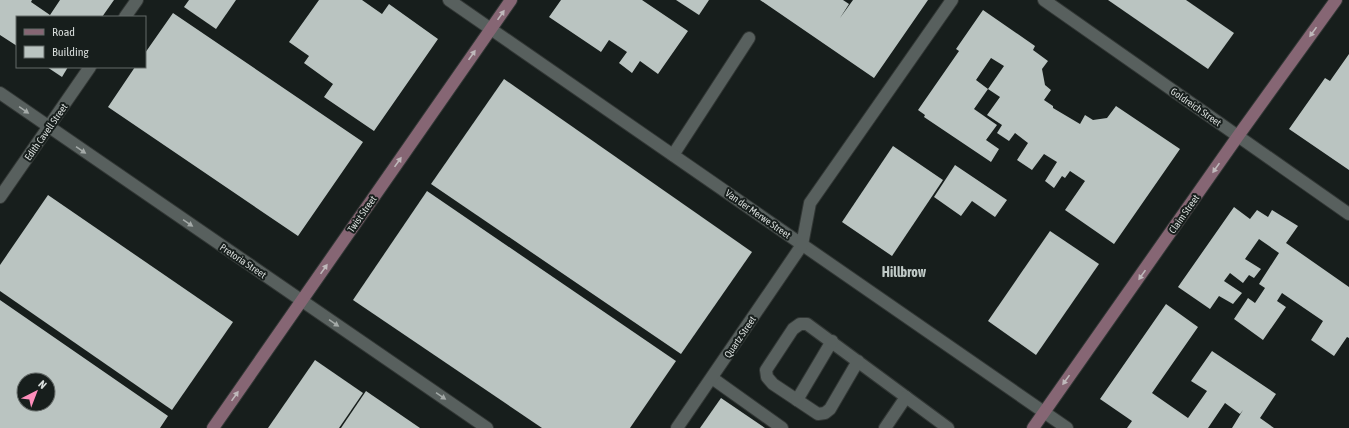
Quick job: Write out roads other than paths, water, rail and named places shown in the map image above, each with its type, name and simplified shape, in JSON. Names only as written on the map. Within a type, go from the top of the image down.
[{"type":"street","points":[[126,16],[137,0]]},
{"type":"street","name":"Van der Merwe Street","points":[[449,0],[1067,428]]},
{"type":"street","name":"Twist Street","points":[[213,428],[511,0]]},
{"type":"street","points":[[802,245],[810,203],[952,0]]},
{"type":"street","name":"Goldreich Street","points":[[1044,0],[1349,214]]},
{"type":"street","name":"Claim Street","points":[[1033,428],[1238,136],[1336,0]]},
{"type":"street","points":[[673,155],[749,38]]},
{"type":"street","name":"Edith Cavell Street","points":[[0,196],[49,128],[89,68]]},
{"type":"street","name":"Pretoria Street","points":[[0,93],[487,428]]},
{"type":"street","name":"Quartz Street","points":[[677,428],[802,245]]},
{"type":"street","points":[[858,361],[830,409],[825,413],[818,414],[773,384],[766,377],[766,370],[793,329],[800,324],[807,324],[832,341],[948,428]]},
{"type":"street","points":[[796,400],[832,341]]},
{"type":"street","points":[[712,378],[782,428]]},
{"type":"street","points":[[885,428],[906,397]]},
{"type":"district","name":"Hillbrow","points":[[904,272]]}]
